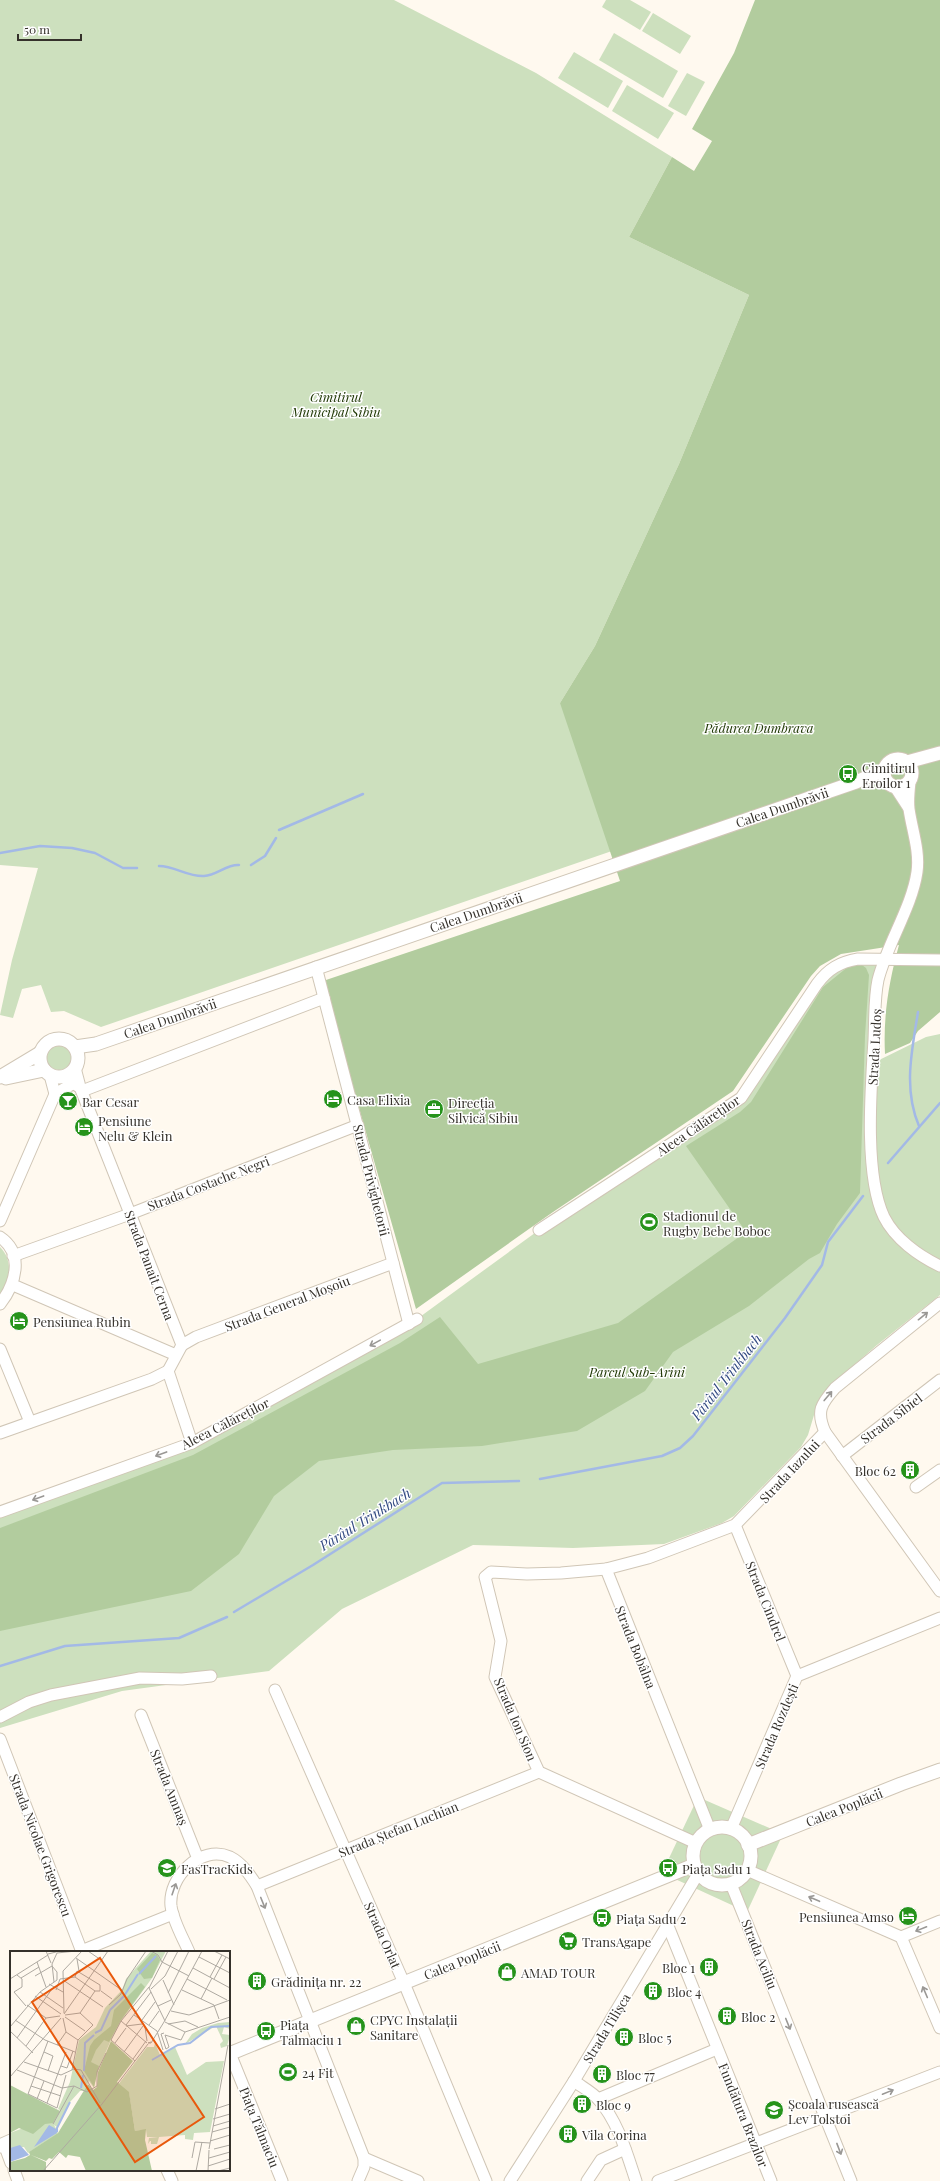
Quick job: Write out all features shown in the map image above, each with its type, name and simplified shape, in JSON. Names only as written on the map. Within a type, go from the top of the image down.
[{"type":"main road","points":[[910,772],[900,759],[892,760],[888,780],[903,787],[910,772],[936,755]]},
{"type":"main road","name":"Calea Dumbrăvii","points":[[75,1085],[76,1057],[96,1044],[856,782],[888,780]]},
{"type":"main road","points":[[75,1085],[47,1072],[41,1065],[40,1053],[44,1045],[55,1039],[68,1040],[76,1057]]},
{"type":"main road","points":[[0,1078],[40,1053]]},
{"type":"main road","points":[[0,1078],[47,1072]]},
{"type":"main road","name":"Calea Poplăcii","points":[[748,1845],[940,1770]]},
{"type":"main road","points":[[720,1827],[731,1829],[740,1834],[748,1845],[751,1855],[747,1870],[740,1878],[731,1884],[716,1885],[706,1881],[696,1869],[693,1854],[696,1843],[710,1830],[720,1827]]},
{"type":"main road","name":"Calea Poplăcii","points":[[230,2053],[696,1869]]},
{"type":"street","name":"Strada Ludoș","points":[[910,772],[908,807],[917,856],[917,872],[914,885],[884,960],[876,994],[872,1063],[872,1166],[875,1187],[885,1218],[894,1231],[917,1252],[940,1266]]},
{"type":"street","name":"Strada Ludoș","points":[[888,780],[908,807]]},
{"type":"street","name":"Aleea Călăreților","points":[[539,1230],[740,1098],[817,984],[831,968],[846,961],[858,959],[940,960]]},
{"type":"street","name":"Strada Privighetorii","points":[[316,967],[393,1263],[413,1322]]},
{"type":"street","points":[[0,1221],[55,1094],[75,1085],[324,998]]},
{"type":"street","points":[[47,1072],[55,1094]]},
{"type":"street","name":"Strada Panait Cerna","points":[[75,1085],[130,1214],[179,1350]]},
{"type":"street","name":"Strada Costache Negri","points":[[13,1256],[130,1214],[358,1125]]},
{"type":"street","points":[[0,1237],[10,1248],[16,1265],[13,1285],[0,1304]]},
{"type":"street","name":"Strada General Moșoiu","points":[[179,1350],[196,1337],[393,1263]]},
{"type":"street","points":[[0,1433],[152,1379],[168,1371],[179,1350],[13,1285]]},
{"type":"street","name":"Strada Iazului","points":[[606,1569],[648,1558],[735,1525],[825,1432],[820,1420],[820,1409],[830,1394],[940,1303]]},
{"type":"street","name":"Aleea Călăreților","points":[[0,1512],[192,1443],[413,1322]]},
{"type":"street","points":[[0,1349],[30,1422]]},
{"type":"street","points":[[168,1371],[192,1443]]},
{"type":"street","name":"Strada Sibiel","points":[[842,1456],[940,1380]]},
{"type":"street","points":[[825,1432],[940,1591]]},
{"type":"street","points":[[916,1488],[940,1470]]},
{"type":"street","name":"Strada Cindrel","points":[[735,1525],[797,1676]]},
{"type":"street","name":"Strada Ion Sion","points":[[606,1569],[541,1574],[487,1573],[485,1580],[501,1641],[495,1677],[539,1772],[696,1843]]},
{"type":"street","name":"Strada Bobâlna","points":[[606,1569],[710,1830]]},
{"type":"street","name":"Strada Rozdești","points":[[731,1829],[797,1676],[940,1618]]},
{"type":"street","points":[[0,1717],[29,1702],[51,1695],[140,1678],[182,1679],[211,1676]]},
{"type":"street","name":"Strada Orlat","points":[[275,1690],[404,1983],[486,2181]]},
{"type":"street","name":"Strada Amnaș","points":[[141,1715],[198,1859]]},
{"type":"street","name":"Strada Nicolae Grigorescu","points":[[0,1739],[82,1951]]},
{"type":"street","name":"Strada Ștefan Luchian","points":[[257,1886],[539,1772]]},
{"type":"street","points":[[188,1951],[173,1914],[172,1896],[177,1881],[187,1868],[198,1859],[215,1854],[230,1858],[245,1870],[257,1886],[364,2158],[364,2167],[358,2181]]},
{"type":"street","name":"Strada Tilișca","points":[[510,2181],[574,2081],[668,1926],[696,1869]]},
{"type":"street","points":[[747,1870],[901,1937],[940,2028]]},
{"type":"street","name":"Strada Aciliu","points":[[731,1884],[851,2181]]},
{"type":"street","points":[[82,1951],[173,1914]]},
{"type":"street","points":[[901,1937],[940,1922]]},
{"type":"street","name":"Fundătura Brazilor","points":[[668,1926],[771,2181]]},
{"type":"street","name":"Fundătura Brazilor","points":[[598,2099],[717,2049]]},
{"type":"street","name":"Piața Tălmaciu","points":[[230,2055],[282,2181]]},
{"type":"street","points":[[658,2181],[679,2177],[756,2144],[940,2072]]},
{"type":"street","points":[[574,2081],[598,2099],[610,2118],[625,2149],[636,2181]]},
{"type":"street","points":[[5,2144],[10,2160]]},
{"type":"street","points":[[587,2181],[601,2160],[625,2149]]},
{"type":"street","points":[[364,2158],[418,2181]]},
{"type":"street","points":[[14,2171],[18,2181]]},
{"type":"street","points":[[167,2171],[172,2181]]},
{"type":"green space","name":"Cimitirul Municipal Sibiu","points":[[0,0],[394,0],[536,73],[672,157],[629,237],[749,295],[679,464],[595,646],[560,703],[872,757],[609,852],[101,1027],[64,1011],[51,1012],[41,985],[22,989],[13,1018],[0,1015],[12,960],[38,868],[0,865]]},
{"type":"green space","points":[[606,0],[630,0],[651,12],[640,30],[602,7]]},
{"type":"green space","name":"Pădurea Dumbrava","points":[[755,0],[940,0],[940,1012],[918,1031],[910,1043],[885,1054],[886,1012],[892,972],[899,945],[841,954],[820,966],[811,976],[733,1091],[553,1212],[416,1309],[323,981],[620,881],[560,703],[595,646],[679,464],[749,295],[629,237],[672,157],[694,171],[712,141],[692,129],[734,53]]},
{"type":"green space","points":[[653,13],[691,36],[680,54],[642,31]]},
{"type":"green space","points":[[614,33],[678,71],[663,98],[599,60]]},
{"type":"green space","points":[[574,52],[623,81],[608,108],[558,78]]},
{"type":"green space","points":[[687,73],[705,82],[686,116],[668,106]]},
{"type":"green space","points":[[627,85],[674,113],[658,139],[612,111]]},
{"type":"green space","name":"Parcul Sub-Arini","points":[[876,961],[873,1063],[926,1037],[940,1034],[940,1295],[877,1345],[831,1385],[817,1405],[808,1435],[801,1447],[734,1516],[722,1523],[664,1544],[573,1548],[473,1545],[342,1609],[269,1671],[122,1691],[0,1728],[0,1512],[192,1443],[417,1319],[539,1230],[734,1102],[831,968]]},
{"type":"green space","points":[[862,965],[866,968],[869,975],[865,1036],[860,1193],[837,1224],[820,1253],[809,1259],[749,1306],[673,1352],[645,1391],[577,1431],[482,1446],[393,1450],[319,1461],[274,1496],[239,1554],[191,1591],[0,1631],[0,1528],[193,1455],[400,1343],[440,1317],[478,1364],[618,1323],[746,1232],[686,1146],[740,1112],[751,1102],[823,987],[849,966]]},
{"type":"green space","points":[[59,1046],[68,1049],[71,1058],[68,1067],[59,1070],[50,1067],[47,1058],[50,1049]]},
{"type":"green space","points":[[0,1247],[7,1258],[9,1270],[6,1283],[0,1294]]},
{"type":"green space","points":[[698,1797],[783,1834],[747,1912],[662,1873]]},
{"type":"waterway","points":[[279,830],[363,794]]},
{"type":"waterway","points":[[251,865],[265,856],[276,838]]},
{"type":"waterway","points":[[0,853],[40,846],[72,848],[95,853],[123,868],[137,868]]},
{"type":"waterway","points":[[159,866],[165,866],[192,875],[204,876],[213,874],[230,866],[239,865]]},
{"type":"waterway","points":[[918,1012],[911,1055],[910,1084],[911,1098],[919,1126]]},
{"type":"waterway","name":"Pârâul Trinkbach","points":[[888,1163],[940,1103]]},
{"type":"waterway","name":"Pârâul Trinkbach","points":[[540,1479],[662,1456],[680,1448],[693,1436],[785,1318],[822,1265],[828,1242],[863,1196]]},
{"type":"waterway","name":"Pârâul Trinkbach","points":[[234,1612],[313,1565],[442,1483],[519,1481]]},
{"type":"waterway","name":"Pârâul Trinkbach","points":[[0,1666],[65,1646],[179,1638],[227,1617]]},
{"type":"place","name":"Cimitirul Eroilor 1","points":[[848,774]]},
{"type":"place","name":"Casa Elixia","points":[[333,1099]]},
{"type":"place","name":"Bar Cesar","points":[[68,1101]]},
{"type":"place","name":"Direcția Silvică Sibiu","points":[[434,1109]]},
{"type":"place","name":"Pensiune Nelu & Klein","points":[[84,1127]]},
{"type":"place","name":"Stadionul de Rugby Bebe Boboc","points":[[649,1222]]},
{"type":"place","name":"Pensiunea Rubin","points":[[19,1321]]},
{"type":"place","name":"Bloc 62","points":[[910,1470]]},
{"type":"place","name":"FasTracKids","points":[[167,1868]]},
{"type":"place","name":"Piața Sadu 1","points":[[668,1868]]},
{"type":"place","name":"Pensiunea Amso","points":[[908,1916]]},
{"type":"place","name":"Piața Sadu 2","points":[[602,1918]]},
{"type":"place","name":"TransAgape","points":[[568,1941]]},
{"type":"place","name":"Bloc 1","points":[[709,1967]]},
{"type":"place","name":"AMAD TOUR","points":[[507,1972]]},
{"type":"place","name":"Grădinița nr. 22","points":[[257,1981]]},
{"type":"place","name":"Bloc 4","points":[[653,1991]]},
{"type":"place","name":"Bloc 2","points":[[727,2016]]},
{"type":"place","name":"CPYC Instalații Sanitare","points":[[356,2026]]},
{"type":"place","name":"Piața Talmaciu 1","points":[[266,2031]]},
{"type":"place","name":"Bloc 5","points":[[624,2037]]},
{"type":"place","name":"24 Fit","points":[[288,2072]]},
{"type":"place","name":"Bloc 77","points":[[602,2074]]},
{"type":"place","name":"Bloc 9","points":[[582,2104]]},
{"type":"place","name":"Școala rusească Lev Tolstoi","points":[[774,2110]]},
{"type":"place","name":"Vila Corina","points":[[568,2134]]}]
